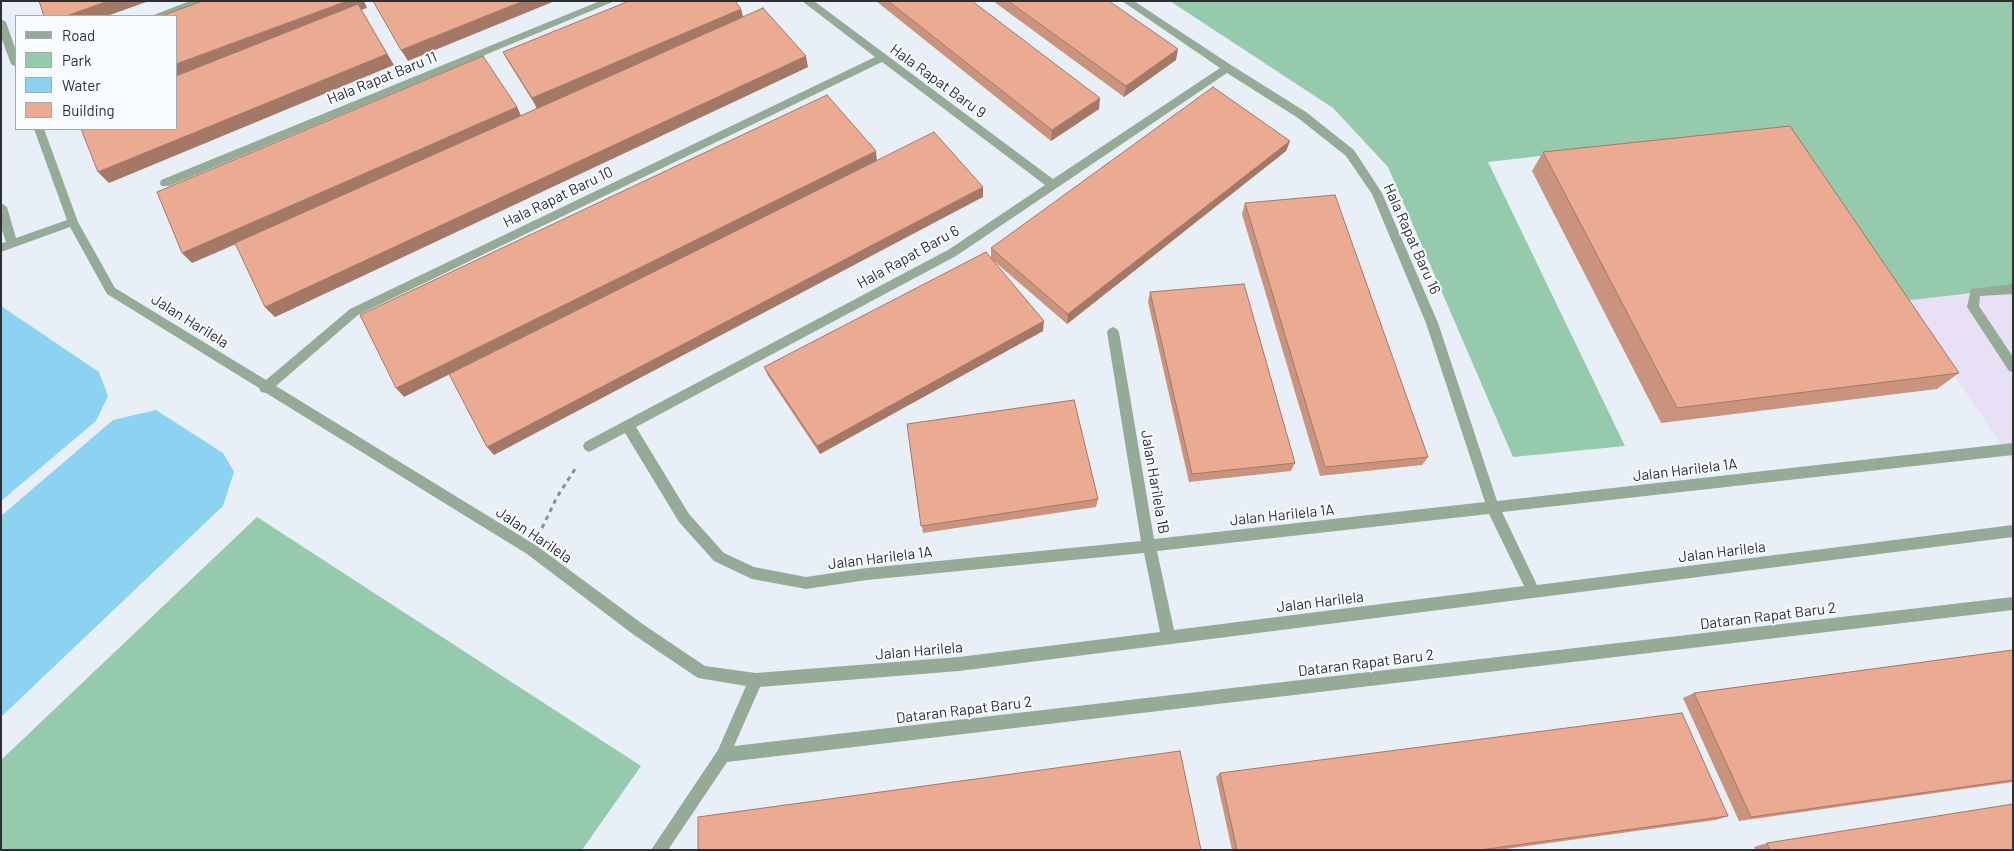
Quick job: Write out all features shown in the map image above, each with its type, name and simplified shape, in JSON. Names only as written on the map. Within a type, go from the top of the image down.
[{"type":"street","points":[[162,15],[200,1]]},
{"type":"street","name":"Hala Rapat Baru 11","points":[[165,183],[610,1]]},
{"type":"street","name":"Hala Rapat Baru 9","points":[[807,1],[1052,184]]},
{"type":"street","name":"Hala Rapat Baru 16","points":[[1127,1],[1227,68],[1302,115],[1350,153],[1377,193],[1432,323],[1493,508],[1534,592]]},
{"type":"street","points":[[1,22],[15,61]]},
{"type":"street","name":"Hala Rapat Baru 10","points":[[266,388],[354,312],[881,58]]},
{"type":"street","name":"Hala Rapat Baru 6","points":[[589,446],[952,253],[1227,68]]},
{"type":"street","name":"Jalan Harilela","points":[[40,130],[73,222],[111,291],[532,550],[639,630],[704,673],[756,680],[959,664],[2013,531]]},
{"type":"street","points":[[1,207],[7,246],[73,222]]},
{"type":"street","points":[[2013,289],[1975,292],[1973,307],[2013,366]]},
{"type":"street","name":"Jalan Harilela 1B","points":[[1113,332],[1149,546],[1168,637]]},
{"type":"street","name":"Jalan Harilela 1A","points":[[628,426],[684,518],[719,558],[752,573],[806,583],[866,574],[1149,546],[2013,449]]},
{"type":"street","name":"Dataran Rapat Baru 2","points":[[723,754],[2013,603]]},
{"type":"street","points":[[659,850],[723,754],[756,680]]},
{"type":"path","points":[[532,550],[557,497],[589,446]]},
{"type":"shaded area","points":[[2013,288],[2013,462],[1904,301]]},
{"type":"green space","points":[[1170,1],[2013,1],[2013,288],[1904,301],[1774,129],[1488,162],[1625,446],[1513,457],[1388,167],[1333,108]]},
{"type":"green space","points":[[257,517],[641,766],[582,850],[1,850],[1,760]]},
{"type":"water","points":[[1,306],[99,372],[108,396],[96,421],[1,501]]},
{"type":"water","points":[[156,410],[223,453],[234,472],[223,506],[1,717],[1,516],[113,420]]},
{"type":"building","points":[[39,1],[108,1],[69,15],[44,15]]},
{"type":"building","points":[[203,1],[347,1],[178,63],[178,15],[164,15]]},
{"type":"building","points":[[373,1],[523,1],[401,50]]},
{"type":"building","points":[[629,1],[735,1],[741,9],[532,98],[503,52]]},
{"type":"building","points":[[888,1],[972,1],[1100,98],[1052,130]]},
{"type":"building","points":[[1008,1],[1109,1],[1178,49],[1126,86]]},
{"type":"building","points":[[358,4],[387,54],[98,172],[81,130],[178,130],[178,75]]},
{"type":"building","points":[[763,8],[806,56],[265,307],[235,243]]},
{"type":"building","points":[[483,56],[517,107],[182,253],[157,192]]},
{"type":"building","points":[[1213,87],[1290,141],[1068,314],[991,248]]},
{"type":"building","points":[[827,95],[876,151],[396,388],[360,315]]},
{"type":"building","points":[[1790,126],[1959,373],[1677,408],[1543,152]]},
{"type":"building","points":[[934,132],[983,187],[487,447],[449,374]]},
{"type":"building","points":[[1335,195],[1428,457],[1325,467],[1245,203]]},
{"type":"building","points":[[986,252],[1044,321],[817,446],[764,367]]},
{"type":"building","points":[[1244,284],[1295,463],[1192,474],[1150,292]]},
{"type":"building","points":[[1074,400],[1098,499],[921,526],[907,424]]},
{"type":"building","points":[[2013,650],[2013,780],[1751,817],[1694,693]]},
{"type":"building","points":[[1682,713],[1728,816],[1480,850],[1237,850],[1220,773]]},
{"type":"building","points":[[1180,751],[1201,850],[698,850],[698,817]]},
{"type":"building","points":[[2013,804],[2013,850],[1770,850],[1767,843]]}]
